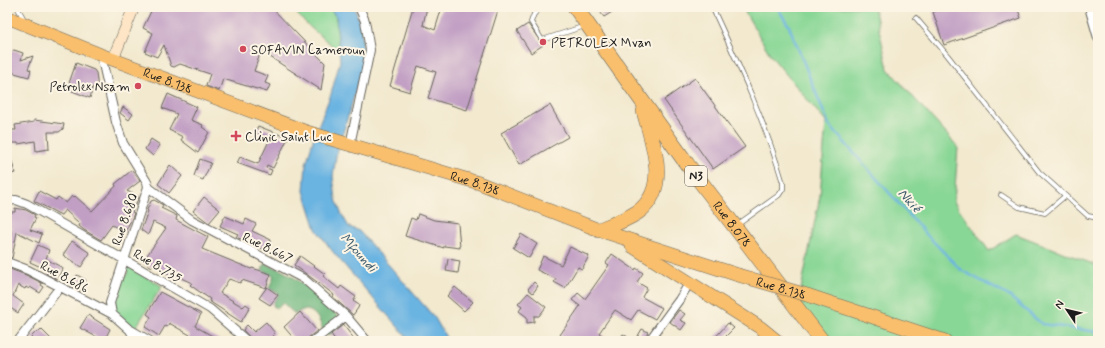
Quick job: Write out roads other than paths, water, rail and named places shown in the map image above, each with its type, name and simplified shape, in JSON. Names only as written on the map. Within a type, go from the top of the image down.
[{"type":"highway","name":"Rue 8.078","points":[[575,7],[642,102],[822,341]]},
{"type":"highway","points":[[599,230],[639,211],[649,200],[655,185],[658,174],[655,152],[642,102]]},
{"type":"main road","points":[[107,57],[134,7]]},
{"type":"main road","name":"Rue 8.138","points":[[7,17],[107,57],[307,132],[480,183],[615,236],[807,295],[945,341]]},
{"type":"main road","points":[[615,236],[761,328],[777,341]]},
{"type":"street","points":[[347,144],[370,50],[365,21],[359,7]]},
{"type":"street","points":[[1089,7],[1098,38]]},
{"type":"street","name":"Rue 8.680","points":[[107,57],[116,122],[123,144],[147,182],[148,187],[123,259],[110,303],[112,314]]},
{"type":"street","name":"Rue 8.667","points":[[148,187],[192,220],[304,279],[346,316],[367,341]]},
{"type":"street","name":"Rue 8.735","points":[[7,201],[16,200],[27,204],[210,309],[247,341]]},
{"type":"street","name":"Rue 8.686","points":[[7,262],[28,270],[112,314]]},
{"type":"street","points":[[649,341],[679,300],[690,282]]},
{"type":"street","points":[[18,341],[60,287]]},
{"type":"street","points":[[112,314],[130,330],[150,341]]},
{"type":"street","points":[[313,341],[346,316]]},
{"type":"street","points":[[130,330],[136,341]]},
{"type":"lane","points":[[17,7],[28,26]]},
{"type":"lane","points":[[542,7],[534,14],[532,22],[542,40],[587,25]]},
{"type":"lane","points":[[712,7],[758,106],[773,146],[783,183],[781,192],[735,226]]},
{"type":"lane","points":[[916,18],[948,56],[1039,172],[1088,216],[1098,218]]},
{"type":"lane","points":[[1001,195],[1019,207],[1045,213],[1065,196]]},
{"type":"water","name":"Mfoundi","points":[[329,7],[354,7],[361,26],[364,63],[336,156],[333,177],[336,199],[341,213],[349,227],[359,231],[435,318],[448,341],[410,341],[333,252],[316,229],[304,191],[306,164],[315,134],[331,94],[340,61],[336,17]]},
{"type":"waterway","name":"Nkié","points":[[777,7],[789,26],[829,125],[925,233],[961,270],[1009,296],[1042,324],[1098,332]]},
{"type":"place","name":"PETROLEX Mvan","points":[[543,42]]},
{"type":"place","name":"SOFAVIN Cameroun","points":[[243,49]]},
{"type":"place","name":"Petrolex Nsam","points":[[138,86]]},
{"type":"place","name":"Clinic Saint Luc","points":[[236,136]]}]
